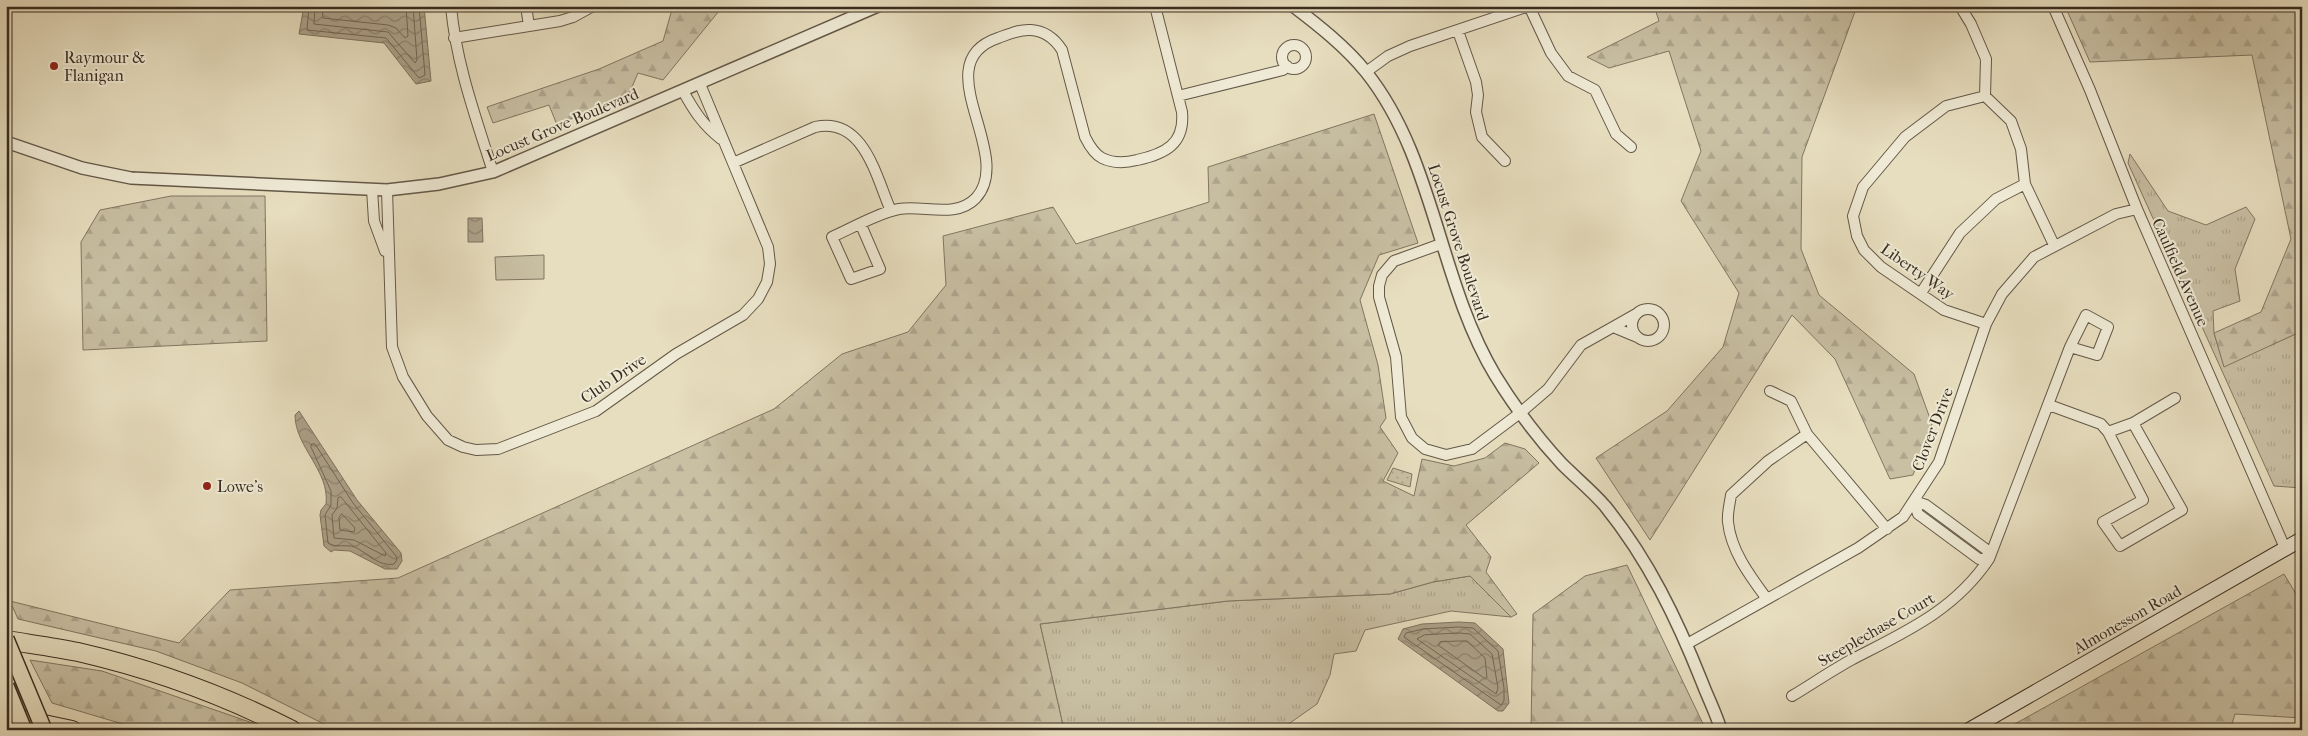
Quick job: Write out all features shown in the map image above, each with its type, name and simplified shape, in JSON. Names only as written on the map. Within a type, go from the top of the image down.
[{"type":"highway","points":[[6,639],[76,652],[148,670],[220,696],[292,730]]},
{"type":"highway","points":[[6,716],[72,730]]},
{"type":"main road","name":"Almonesson Road","points":[[1969,730],[2302,538]]},
{"type":"main road","points":[[6,639],[44,730]]},
{"type":"main road","points":[[6,686],[24,730]]},
{"type":"street","points":[[451,6],[454,38],[464,79],[493,172]]},
{"type":"street","points":[[526,6],[529,26]]},
{"type":"street","points":[[454,38],[568,19],[593,6]]},
{"type":"street","name":"Locust Grove Boulevard","points":[[6,142],[82,168],[132,178],[387,190],[438,184],[493,172],[878,6]]},
{"type":"street","points":[[860,225],[880,269],[851,279],[832,237],[891,211],[960,208],[971,202],[982,190],[986,178],[987,162],[968,84],[968,72],[978,49],[995,39],[1020,31],[1031,30],[1043,33],[1059,44],[1066,59],[1085,137],[1095,152],[1108,160],[1126,162],[1154,156],[1172,146],[1182,128],[1182,112],[1155,6]]},
{"type":"street","name":"Locust Grove Boulevard","points":[[1292,6],[1337,43],[1366,72],[1395,117],[1408,145],[1467,322],[1494,374],[1520,413],[1562,462],[1603,504],[1632,541],[1662,590],[1687,644],[1721,727]]},
{"type":"street","points":[[1366,72],[1388,56],[1410,46],[1529,6],[1551,53],[1568,76],[1595,90],[1616,134],[1631,147]]},
{"type":"street","points":[[1960,6],[1971,24],[1986,59],[1985,96],[2011,121],[2021,149],[2025,184],[2054,245]]},
{"type":"street","name":"Caulfield Avenue","points":[[2053,6],[2090,90],[2137,209],[2285,548]]},
{"type":"street","points":[[1458,31],[1476,82],[1478,95],[1476,112],[1482,137],[1505,161]]},
{"type":"street","points":[[1178,96],[1283,70],[1286,66]]},
{"type":"street","name":"Club Drive","points":[[387,190],[392,347],[403,377],[428,416],[448,440],[463,448],[476,450],[498,449],[596,410],[676,354],[734,321],[754,305],[767,282],[770,256],[764,234],[721,139],[700,84]]},
{"type":"street","points":[[684,91],[696,116],[721,139]]},
{"type":"street","name":"Liberty Way","points":[[1985,96],[1946,106],[1905,137],[1863,187],[1853,216],[1857,236],[1864,250],[1881,266],[1944,310],[1986,324]]},
{"type":"street","points":[[733,163],[815,127],[827,125],[844,128],[856,137],[863,146],[891,211]]},
{"type":"street","points":[[1921,293],[1960,233],[1996,199],[2025,184]]},
{"type":"street","points":[[372,189],[374,221],[388,259]]},
{"type":"street","name":"Clover Drive","points":[[1687,644],[1858,548],[1903,517],[1939,462],[1986,324],[2002,294],[2017,274],[2034,257],[2054,245],[2116,214],[2137,209]]},
{"type":"street","points":[[1441,244],[1394,261],[1382,275],[1379,286],[1379,297],[1396,357],[1399,409],[1407,432],[1425,449],[1438,454],[1452,455],[1472,449],[1520,413],[1548,388],[1578,348],[1594,336],[1645,309],[1660,314],[1663,324],[1663,329],[1657,338],[1647,341],[1613,327]]},
{"type":"street","points":[[1637,313],[1632,323],[1632,328],[1637,337]]},
{"type":"street","name":"Steeplechase Court","points":[[1792,696],[1850,661],[1885,644],[1937,614],[1960,596],[1989,558],[2070,347]]},
{"type":"street","points":[[1770,391],[1791,401],[1807,434],[1887,529]]},
{"type":"street","points":[[2108,432],[2133,423],[2175,398]]},
{"type":"street","points":[[2049,405],[2101,424],[2108,432],[2143,500],[2103,522],[2120,546],[2182,510],[2133,423]]},
{"type":"street","points":[[1766,599],[1746,571],[1732,539],[1728,521],[1731,495],[1768,460],[1807,434]]},
{"type":"street","points":[[1914,501],[1918,514],[1979,559],[1989,558]]},
{"type":"green space","points":[[673,6],[723,6],[663,80],[638,73],[629,94],[557,125],[549,105],[493,123],[487,107],[599,69],[663,41]]},
{"type":"green space","points":[[1654,6],[1857,6],[1802,157],[1801,249],[1819,295],[1914,374],[1932,424],[1913,475],[1890,479],[1835,359],[1792,315],[1650,540],[1596,458],[1667,411],[1723,347],[1739,293],[1681,201],[1701,151],[1669,51],[1609,68],[1587,57],[1659,21]]},
{"type":"green space","points":[[2065,6],[2302,6],[2302,331],[2224,367],[2214,333],[2261,312],[2291,239],[2252,55],[2090,62]]},
{"type":"green space","points":[[1374,114],[1418,243],[1379,255],[1360,300],[1378,365],[1386,418],[1380,427],[1398,453],[1383,481],[1414,496],[1422,459],[1454,466],[1485,458],[1505,443],[1525,449],[1539,463],[1466,525],[1491,557],[1486,572],[1517,614],[1511,617],[1470,576],[1433,582],[1390,594],[1228,601],[1040,624],[1064,730],[336,730],[242,683],[156,651],[18,619],[10,601],[179,643],[230,590],[398,578],[774,409],[842,354],[908,332],[946,285],[943,236],[1053,207],[1076,244],[1209,202],[1208,167]]},
{"type":"green space","points":[[2130,154],[2168,211],[2206,225],[2246,207],[2255,219],[2235,269],[2240,301],[2213,311],[2214,333],[2224,366],[2302,331],[2302,488],[2274,486],[2128,163]]},
{"type":"green space","points":[[171,196],[265,196],[267,341],[83,350],[81,242],[100,210]]},
{"type":"green space","points":[[544,255],[544,279],[496,280],[495,257]]},
{"type":"green space","points":[[1393,468],[1412,474],[1410,487],[1387,480]]},
{"type":"green space","points":[[1627,565],[1706,730],[1531,730],[1533,614],[1585,576]]},
{"type":"green space","points":[[2284,574],[2302,604],[2302,718],[2235,714],[2230,730],[2004,730]]},
{"type":"green space","points":[[1470,576],[1511,617],[1451,611],[1365,630],[1356,651],[1334,654],[1330,675],[1317,704],[1280,730],[1064,730],[1040,624],[1228,601],[1390,594],[1433,582]]},
{"type":"green space","points":[[30,660],[102,671],[273,730],[143,730],[52,703]]},
{"type":"water","points":[[304,6],[424,6],[431,81],[416,84],[384,43],[299,34]]},
{"type":"water","points":[[468,218],[482,218],[483,242],[468,242]]},
{"type":"water","points":[[299,411],[357,500],[401,553],[402,561],[397,569],[385,569],[350,551],[334,550],[331,552],[324,546],[320,515],[321,510],[326,504],[326,492],[318,470],[296,427],[295,415]]},
{"type":"water","points":[[1475,623],[1503,649],[1509,703],[1503,711],[1498,711],[1398,639],[1403,629],[1422,624]]},
{"type":"place","name":"Raymour & Flanigan","points":[[54,66]]},
{"type":"place","name":"Lowe's","points":[[207,486]]}]
